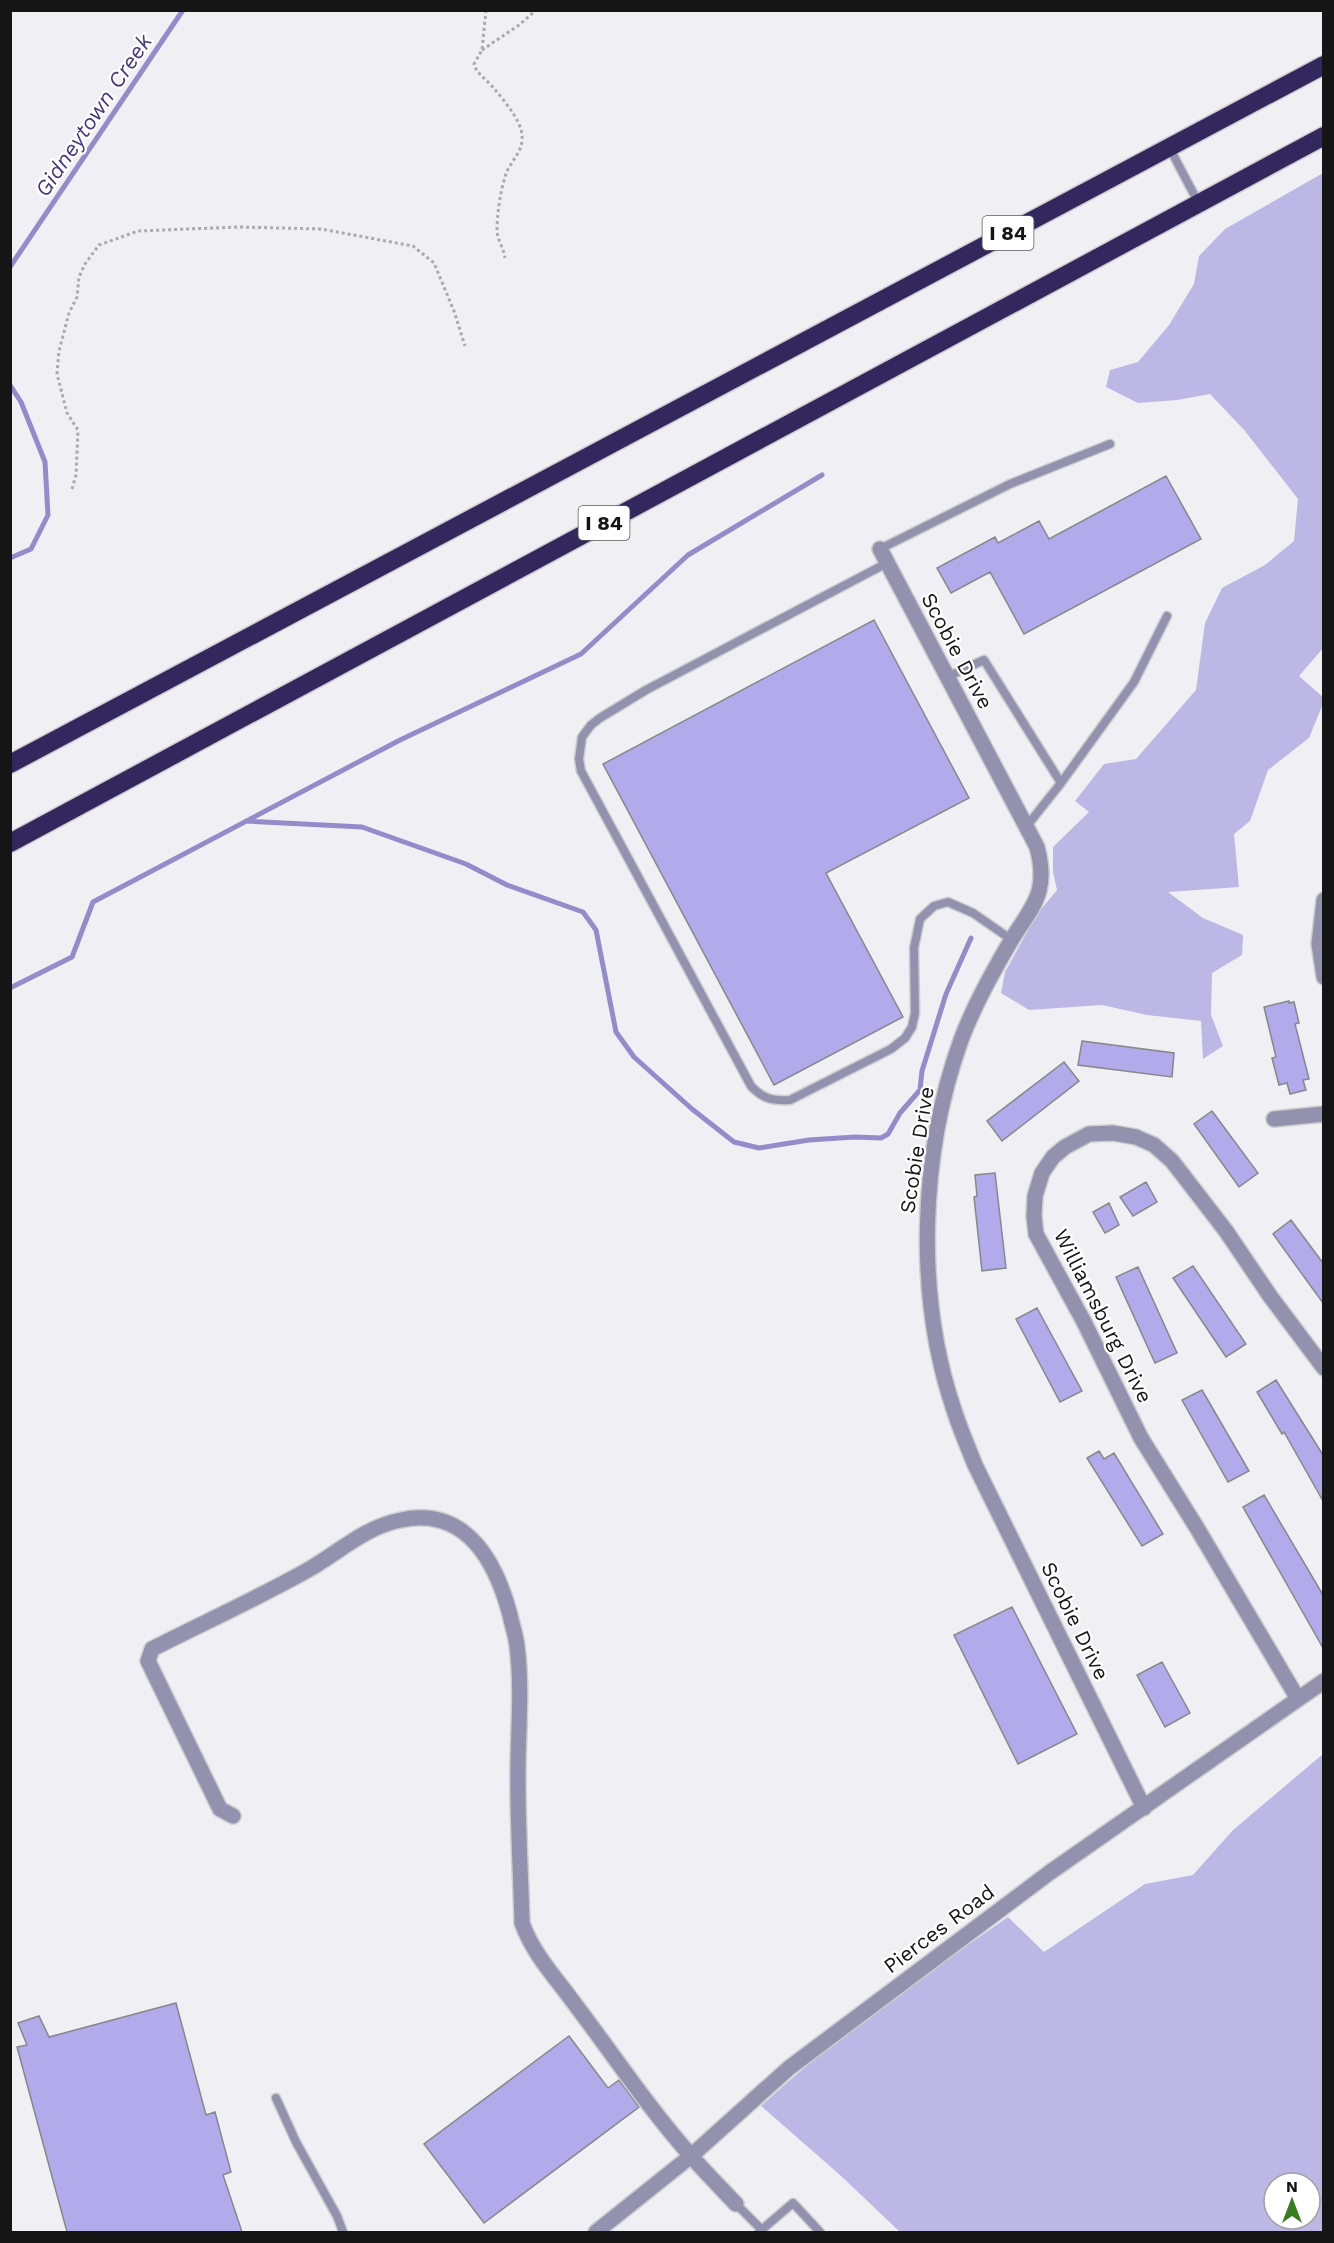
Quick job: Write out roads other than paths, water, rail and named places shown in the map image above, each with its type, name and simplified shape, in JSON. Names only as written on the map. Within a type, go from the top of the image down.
[{"type":"highway","name":"I 84","points":[[10,764],[1323,65]]},
{"type":"highway","name":"I 84","points":[[10,843],[1323,136]]},
{"type":"street","name":"Scobie Drive","points":[[883,556],[1037,847],[1042,877],[1038,894],[990,976],[962,1038],[951,1071],[934,1152],[926,1221],[930,1297],[936,1340],[953,1409],[975,1465],[1144,1808]]},
{"type":"street","points":[[1323,900],[1319,944],[1323,977]]},
{"type":"street","points":[[1274,1119],[1323,1114]]},
{"type":"street","name":"Williamsburg Drive","points":[[1298,1699],[1141,1438],[1084,1322],[1036,1234],[1035,1196],[1042,1173],[1053,1157],[1065,1147],[1089,1134],[1113,1133],[1136,1137],[1154,1145],[1172,1161],[1226,1231],[1323,1368]]},
{"type":"street","points":[[233,1816],[220,1809],[148,1661],[152,1649],[307,1571],[360,1536],[386,1523],[421,1518],[443,1521],[462,1531],[489,1559],[504,1592],[517,1644],[520,1686],[518,1785],[522,1923],[525,1931],[537,1956],[691,2156],[736,2204]]},
{"type":"street","name":"Pierces Road","points":[[596,2232],[691,2156],[789,2068],[1049,1873],[1323,1681]]},
{"type":"lane","points":[[1168,147],[1198,202]]},
{"type":"lane","points":[[1012,940],[973,913],[948,902],[934,906],[920,919],[914,948],[915,1013],[912,1027],[905,1038],[891,1049],[790,1100],[774,1101],[760,1095],[752,1086],[581,771],[579,759],[582,737],[600,718],[646,690],[1010,484],[1110,444]]},
{"type":"lane","points":[[1026,827],[1134,682],[1167,616]]},
{"type":"lane","points":[[947,677],[984,660],[1061,783]]},
{"type":"lane","points":[[276,2098],[296,2142],[344,2232]]},
{"type":"lane","points":[[736,2204],[760,2231],[793,2203],[820,2232]]},
{"type":"waterway","name":"Gidneytown Creek","points":[[10,267],[183,10]]},
{"type":"waterway","name":"Gidneytown Creek","points":[[10,385],[21,402],[45,462],[48,515],[31,549],[10,558]]},
{"type":"waterway","points":[[10,988],[72,957],[93,902],[400,740],[581,654],[688,555],[822,475]]},
{"type":"waterway","points":[[246,821],[362,827],[466,864],[507,885],[583,912],[596,930],[616,1032],[634,1057],[692,1109],[734,1142],[759,1148],[809,1140],[881,1138],[888,1134],[900,1113],[920,1090],[922,1071],[946,994],[971,938]]}]
